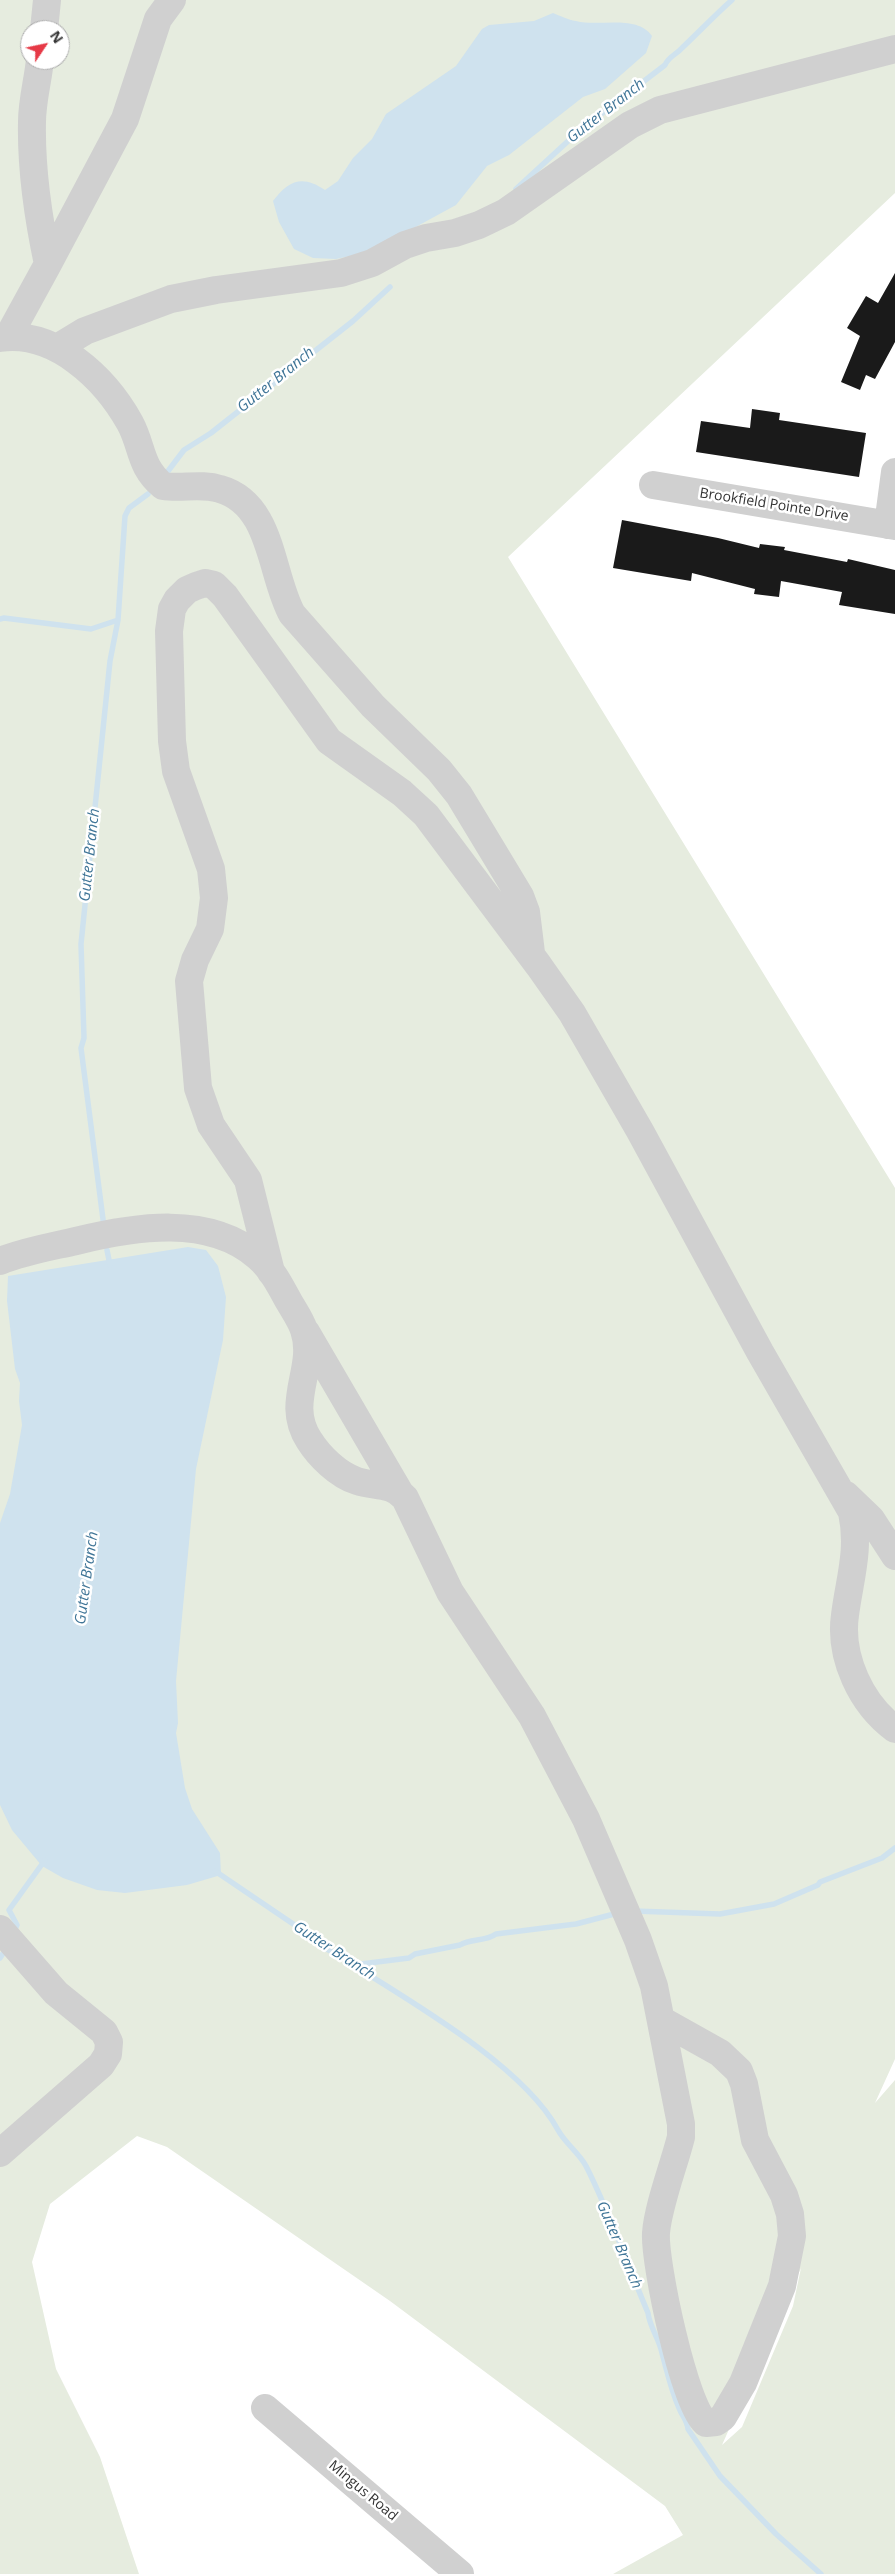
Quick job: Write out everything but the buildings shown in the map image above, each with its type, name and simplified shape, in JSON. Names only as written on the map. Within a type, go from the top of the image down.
[{"type":"street","points":[[45,20],[47,0]]},
{"type":"street","points":[[172,0],[158,20],[125,119],[48,264],[4,338],[57,348],[96,376],[114,397],[131,424],[151,476],[163,486],[204,485],[222,489],[236,496],[252,511],[264,530],[284,598],[292,614],[373,706],[439,770],[459,795],[520,896],[526,912],[531,954]]},
{"type":"street","points":[[57,348],[85,331],[171,299],[216,290],[341,273],[372,263],[405,246],[426,238],[456,234],[506,212],[630,125],[660,110],[895,49]]},
{"type":"street","points":[[39,70],[32,120],[33,170],[37,210],[48,264]]},
{"type":"street","points":[[892,525],[895,472]]},
{"type":"street","name":"Brookfield Pointe Drive","points":[[652,485],[892,525]]},
{"type":"street","points":[[271,1272],[248,1180],[211,1125],[198,1088],[189,981],[195,960],[210,929],[214,898],[211,869],[176,771],[172,741],[169,631],[172,610],[177,600],[187,590],[205,583],[214,585],[225,596],[330,741],[402,793],[426,815],[531,954],[572,1013],[631,1114],[760,1352],[842,1491],[852,1512],[856,1535],[844,1637],[849,1661],[858,1685],[873,1709],[895,1729]]},
{"type":"street","points":[[0,1261],[39,1248],[114,1232],[174,1228],[204,1232],[229,1240],[248,1249],[271,1272],[400,1493],[450,1592],[532,1716],[586,1819],[638,1940],[654,1986],[681,2124],[681,2138],[656,2233],[659,2270],[680,2360],[697,2415],[706,2423],[716,2422],[723,2417],[743,2383],[782,2286],[792,2236],[790,2214],[784,2195],[755,2140],[744,2084],[739,2071],[720,2053],[661,2020]]},
{"type":"street","points":[[304,1329],[307,1342],[306,1362],[298,1412],[301,1426],[309,1441],[335,1468],[349,1479],[386,1485],[400,1493]]},
{"type":"street","points":[[842,1491],[871,1519],[895,1556]]},
{"type":"street","points":[[0,1929],[56,1993],[104,2032],[109,2042],[108,2054],[101,2065],[0,2153]]},
{"type":"street","name":"Mingus Road","points":[[265,2408],[460,2574]]},
{"type":"shaded area","points":[[0,0],[895,0],[895,193],[508,557],[895,1188],[895,2059],[875,2103],[895,2080],[895,2574],[613,2574],[683,2535],[665,2506],[390,2301],[167,2147],[137,2136],[50,2204],[32,2262],[56,2369],[100,2457],[139,2574],[0,2574]],"holes":[[[801,2268],[793,2306],[742,2427],[722,2445]]]},
{"type":"water","points":[[553,13],[570,20],[617,22],[637,25],[645,29],[652,36],[646,53],[605,89],[583,97],[509,155],[487,166],[456,205],[390,241],[360,254],[336,259],[313,258],[294,249],[279,222],[273,201],[284,189],[296,182],[302,181],[317,185],[325,190],[338,181],[353,158],[372,139],[386,114],[456,66],[482,29],[489,25],[534,21]]},
{"type":"water","points":[[188,1247],[206,1250],[218,1266],[226,1297],[223,1340],[196,1469],[176,1681],[178,1723],[176,1733],[185,1788],[192,1809],[220,1853],[221,1875],[187,1885],[125,1893],[97,1890],[63,1878],[42,1866],[12,1830],[0,1805],[0,1523],[10,1494],[22,1425],[19,1401],[20,1383],[15,1369],[7,1301],[8,1276]]},
{"type":"waterway","name":"Gutter Branch","points":[[516,189],[579,131],[665,65],[732,0]]},
{"type":"waterway","name":"Gutter Branch","points":[[165,475],[184,450],[211,433],[353,321],[390,287]]},
{"type":"waterway","name":"Gutter Branch","points":[[104,1227],[81,1048],[84,1038],[81,944],[110,661],[118,620],[125,516],[129,508],[148,494]]},
{"type":"waterway","points":[[0,619],[91,629],[118,620]]},
{"type":"waterway","name":"Gutter Branch","points":[[107,1250],[110,1265]]},
{"type":"waterway","points":[[634,1911],[720,1914],[774,1904],[818,1885],[820,1882],[882,1858],[895,1848]]},
{"type":"waterway","points":[[14,1932],[17,1925],[9,1910],[45,1860]]},
{"type":"waterway","name":"Gutter Branch","points":[[215,1871],[305,1932],[321,1946],[348,1961],[466,2038],[495,2060],[542,2106],[561,2135],[583,2161],[595,2184],[648,2313],[661,2348],[669,2380],[688,2429],[720,2476],[776,2534],[821,2574]]},
{"type":"waterway","points":[[353,1965],[409,1958],[415,1954],[460,1945],[496,1934],[576,1924],[618,1913]]},
{"type":"waterway","points":[[0,1958],[4,1952]]}]
